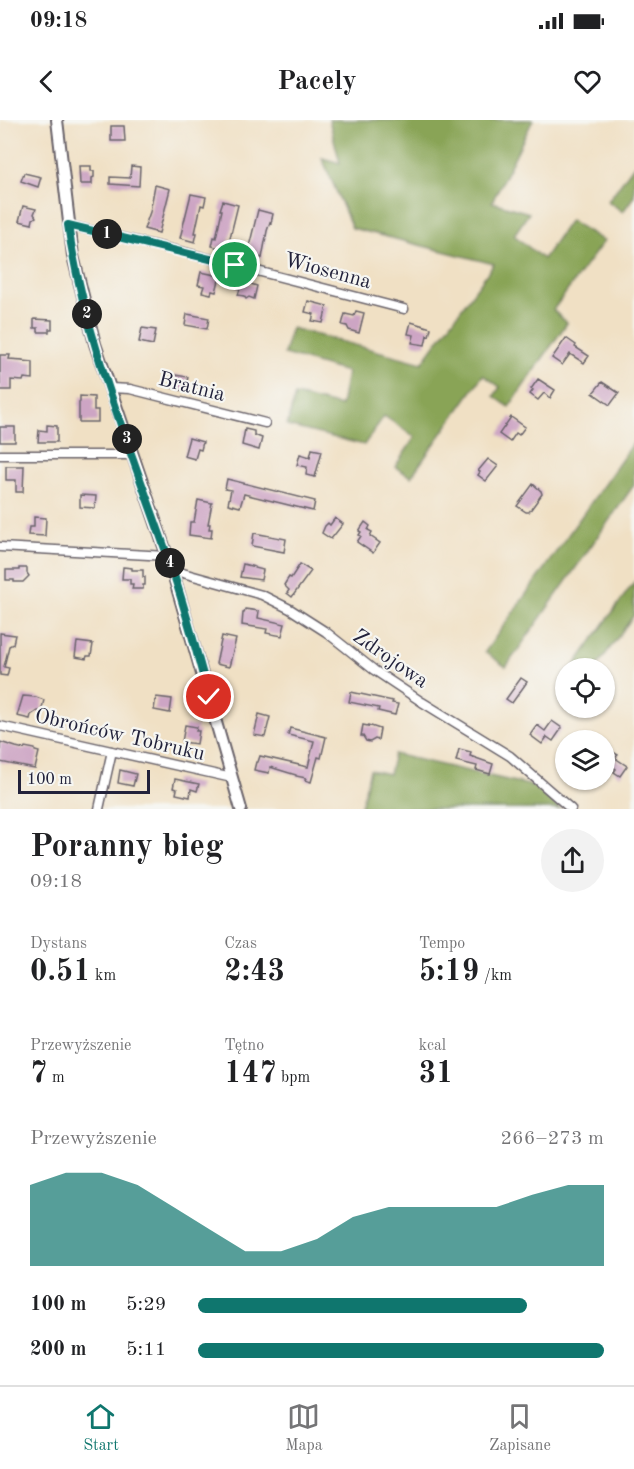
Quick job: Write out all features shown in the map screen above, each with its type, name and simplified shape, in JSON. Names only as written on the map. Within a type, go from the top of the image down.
[{"type":"street","points":[[57,120],[73,256],[95,344],[172,570],[241,809]]},
{"type":"street","name":"Wiosenna","points":[[68,225],[184,252],[404,309]]},
{"type":"street","name":"Bratnia","points":[[110,388],[130,389],[265,423]]},
{"type":"street","points":[[0,454],[132,455]]},
{"type":"street","points":[[0,547],[167,556]]},
{"type":"street","name":"Zdrojowa","points":[[172,570],[262,595],[290,609],[326,632],[374,670],[510,756],[571,809]]},
{"type":"street","name":"Obrońców Tobruku","points":[[0,726],[232,778]]},
{"type":"street","points":[[99,809],[112,751]]},
{"type":"green space","points":[[329,120],[533,120],[492,202],[529,213],[514,235],[543,259],[570,220],[604,241],[553,310],[567,323],[509,407],[494,396],[500,387],[483,375],[411,477],[395,467],[415,437],[384,416],[364,445],[287,426],[295,395],[341,406],[347,372],[284,354],[291,328],[422,363],[494,264],[352,228],[322,158],[340,163]]},
{"type":"green space","points":[[634,165],[634,196],[623,212],[608,201]]},
{"type":"green space","points":[[634,442],[634,485],[506,667],[485,652]]},
{"type":"green space","points":[[634,582],[634,615],[603,658],[580,658]]},
{"type":"green space","points":[[394,754],[533,786],[560,809],[368,809],[361,807],[370,770],[389,774]]},
{"type":"building","points":[[111,126],[124,126],[125,141],[111,141]]},
{"type":"building","points":[[79,166],[91,166],[91,171],[94,171],[92,184],[80,184]]},
{"type":"building","points":[[131,166],[140,167],[139,186],[110,184],[110,177],[130,178]]},
{"type":"building","points":[[24,173],[41,177],[38,187],[21,181]]},
{"type":"building","points":[[155,185],[170,189],[159,233],[144,229]]},
{"type":"building","points":[[191,194],[206,197],[204,206],[201,205],[195,242],[180,238]]},
{"type":"building","points":[[223,201],[238,205],[227,250],[212,246],[214,237],[216,238]]},
{"type":"building","points":[[23,206],[36,209],[34,214],[36,217],[32,224],[19,221]]},
{"type":"building","points":[[258,210],[273,214],[262,258],[247,255]]},
{"type":"building","points":[[201,272],[220,276],[216,292],[212,291],[211,294],[202,292],[204,286],[198,285]]},
{"type":"building","points":[[239,280],[257,286],[254,299],[249,297],[246,299],[238,295]]},
{"type":"building","points":[[308,301],[327,306],[323,323],[312,321],[314,314],[305,312]]},
{"type":"building","points":[[356,311],[364,313],[359,333],[342,325],[345,314],[354,316]]},
{"type":"building","points":[[187,314],[209,318],[207,329],[185,325]]},
{"type":"building","points":[[34,319],[52,320],[52,329],[49,329],[49,332],[38,332],[38,328],[34,328]]},
{"type":"building","points":[[411,322],[431,328],[425,345],[412,343],[414,335],[408,334]]},
{"type":"building","points":[[142,328],[156,330],[153,345],[139,342]]},
{"type":"building","points":[[566,338],[589,356],[584,363],[570,354],[562,365],[552,358]]},
{"type":"building","points":[[0,355],[10,355],[9,359],[33,362],[33,379],[11,380],[11,390],[0,390]]},
{"type":"building","points":[[175,375],[188,377],[185,391],[172,388]]},
{"type":"building","points":[[538,379],[555,390],[550,398],[544,393],[538,400],[530,394]]},
{"type":"building","points":[[602,382],[619,393],[610,405],[593,393]]},
{"type":"building","points":[[80,396],[94,397],[94,410],[98,410],[98,422],[79,422]]},
{"type":"building","points":[[511,417],[525,427],[519,435],[516,433],[510,442],[499,434]]},
{"type":"building","points":[[47,425],[57,426],[57,442],[38,442],[39,430],[47,431]]},
{"type":"building","points":[[0,427],[15,427],[15,442],[0,442]]},
{"type":"building","points":[[245,429],[254,431],[254,435],[262,438],[259,450],[242,445]]},
{"type":"building","points":[[189,438],[203,442],[195,459],[184,456]]},
{"type":"building","points":[[312,449],[322,451],[315,477],[306,475],[307,467],[297,465],[300,454],[310,457]]},
{"type":"building","points":[[488,459],[498,466],[486,481],[478,475],[480,472],[478,471]]},
{"type":"building","points":[[6,466],[24,466],[23,492],[16,492],[16,480],[6,480]]},
{"type":"building","points":[[227,479],[315,501],[313,511],[244,494],[240,507],[228,504],[231,490],[225,489]]},
{"type":"building","points":[[533,484],[542,494],[529,512],[526,512],[517,506]]},
{"type":"building","points":[[80,495],[96,496],[95,508],[80,507]]},
{"type":"building","points":[[198,500],[212,503],[208,524],[210,524],[209,529],[212,529],[211,538],[189,535],[190,522],[194,522]]},
{"type":"building","points":[[34,517],[46,518],[45,536],[28,535],[29,527],[34,527]]},
{"type":"building","points":[[335,518],[343,524],[331,539],[322,533],[325,526],[328,523],[330,525]]},
{"type":"building","points":[[365,522],[370,526],[368,530],[372,532],[370,536],[380,543],[373,553],[357,542],[361,536],[359,531]]},
{"type":"building","points":[[254,533],[286,539],[284,552],[252,546]]},
{"type":"building","points":[[243,564],[263,570],[261,580],[240,577]]},
{"type":"building","points":[[300,564],[311,571],[292,597],[287,593],[289,590],[284,585]]},
{"type":"building","points":[[123,567],[143,570],[145,585],[143,589],[132,589],[133,584],[130,584],[130,579],[122,579]]},
{"type":"building","points":[[19,568],[27,568],[29,576],[23,582],[6,580],[6,570],[19,570]]},
{"type":"building","points":[[245,609],[259,611],[258,618],[285,624],[282,636],[266,633],[267,629],[242,625]]},
{"type":"building","points":[[0,633],[15,635],[13,644],[9,646],[4,667],[9,668],[7,676],[0,675]]},
{"type":"building","points":[[222,636],[236,639],[229,667],[216,664]]},
{"type":"building","points":[[77,642],[93,644],[91,656],[87,656],[86,659],[75,657]]},
{"type":"building","points":[[521,678],[527,682],[512,703],[506,699]]},
{"type":"building","points":[[351,692],[393,701],[392,703],[398,704],[395,715],[378,711],[379,708],[349,702]]},
{"type":"building","points":[[23,696],[44,700],[41,712],[37,711],[31,715],[30,719],[17,716]]},
{"type":"building","points":[[156,697],[172,699],[170,713],[154,710]]},
{"type":"building","points":[[259,714],[270,717],[265,737],[254,735]]},
{"type":"building","points":[[552,721],[562,728],[555,730],[553,741],[547,737],[542,744],[530,735],[537,725],[545,731]]},
{"type":"building","points":[[185,725],[197,727],[196,731],[199,731],[197,744],[182,742]]},
{"type":"building","points":[[363,725],[380,729],[378,740],[370,742],[361,736]]},
{"type":"building","points":[[290,728],[326,737],[321,758],[318,757],[311,782],[305,780],[306,778],[270,767],[269,773],[254,770],[260,756],[308,767],[314,741],[288,735]]},
{"type":"building","points":[[0,742],[24,749],[25,747],[35,749],[39,752],[35,769],[0,762]]},
{"type":"building","points":[[459,749],[471,752],[470,756],[493,764],[490,774],[476,770],[477,766],[456,761]]},
{"type":"building","points":[[615,758],[627,766],[620,776],[615,773]]},
{"type":"building","points":[[120,770],[136,774],[133,786],[118,783]]},
{"type":"building","points":[[175,779],[199,784],[197,791],[191,789],[190,797],[176,794],[177,789],[173,788]]},
{"type":"route","points":[[209,697],[172,570],[95,344],[73,256],[68,225],[235,265]]}]
